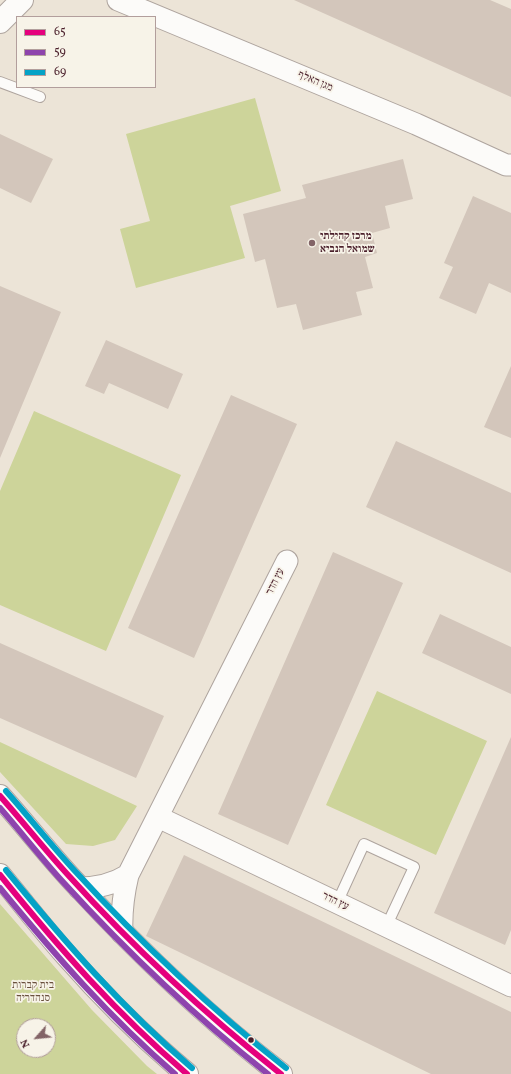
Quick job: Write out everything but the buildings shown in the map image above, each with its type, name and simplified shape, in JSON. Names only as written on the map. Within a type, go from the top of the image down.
[{"type":"street","points":[[0,22],[22,0]]},
{"type":"street","name":"מגן האלף","points":[[118,0],[416,124],[506,165],[511,165]]},
{"type":"street","name":"עץ הדר","points":[[122,933],[122,898],[128,875],[287,561]]},
{"type":"street","points":[[0,796],[79,888],[122,933],[179,989],[226,1030],[281,1074]]},
{"type":"street","name":"עץ הדר","points":[[158,818],[511,986]]},
{"type":"street","points":[[0,875],[65,954],[131,1024],[187,1074]]},
{"type":"street","points":[[79,888],[90,888],[110,884],[128,875]]},
{"type":"lane","points":[[0,82],[40,98]]},
{"type":"lane","points":[[337,903],[364,844],[414,867],[386,927]]},
{"type":"green space","points":[[255,98],[281,191],[230,206],[245,258],[136,288],[120,229],[150,221],[126,134]]},
{"type":"green space","points":[[34,411],[181,475],[106,651],[0,605],[0,491]]},
{"type":"green space","points":[[377,691],[487,741],[436,855],[326,805]]},
{"type":"green space","points":[[0,742],[137,806],[115,840],[93,846],[66,844],[0,772]]},
{"type":"green space","name":"בית קברות סנהדריה","points":[[0,904],[92,1010],[147,1066],[157,1074],[0,1074]]},
{"type":"transit line","name":"69","points":[[6,791],[75,871],[150,949],[230,1022],[286,1068]]},
{"type":"transit line","name":"65","points":[[0,796],[51,856],[119,929],[171,980],[225,1028],[281,1074]]},
{"type":"transit line","name":"59","points":[[0,808],[63,882],[136,958],[187,1006],[268,1074]]},
{"type":"transit line","name":"69","points":[[6,870],[94,973],[141,1021],[192,1068]]},
{"type":"transit line","name":"65","points":[[0,875],[66,954],[89,979],[136,1027],[187,1074]]},
{"type":"transit line","name":"59","points":[[0,888],[83,985],[128,1031],[175,1074]]},
{"type":"place","name":"מרכז קהילתי שמואל הנביא","points":[[312,243]]}]
